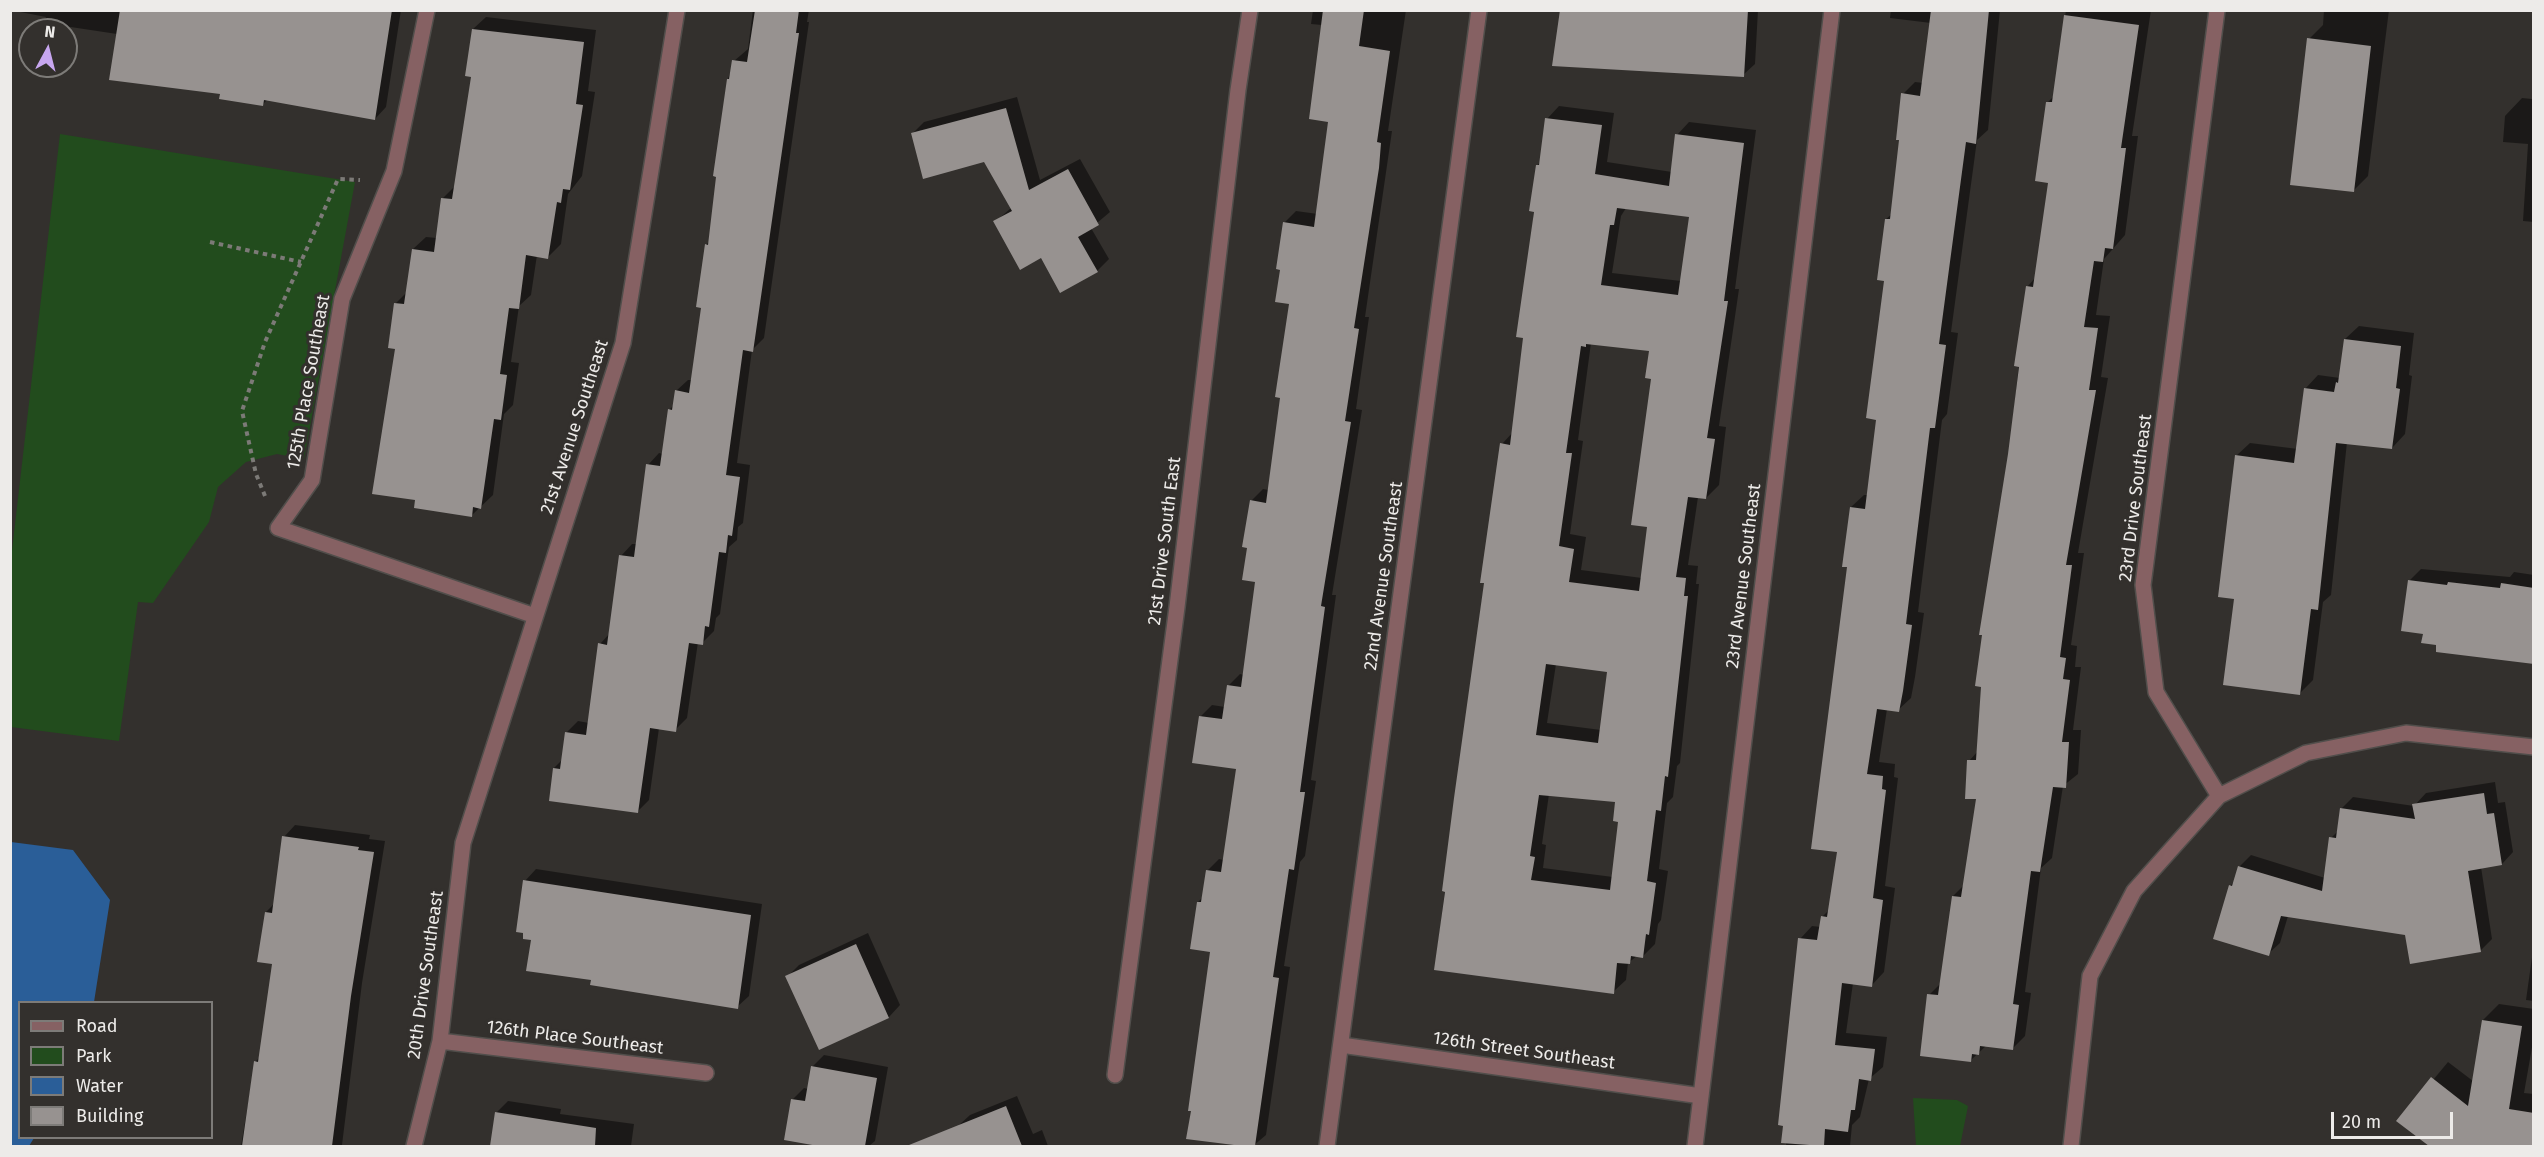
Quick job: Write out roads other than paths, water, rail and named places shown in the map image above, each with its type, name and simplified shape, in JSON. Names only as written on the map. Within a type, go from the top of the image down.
[{"type":"street","name":"125th Place Southeast","points":[[427,10],[391,180],[342,299],[312,480],[278,528],[536,616]]},
{"type":"street","name":"21st Avenue Southeast","points":[[463,843],[623,343],[677,10]]},
{"type":"street","name":"21st Drive South East","points":[[1115,1075],[1177,607],[1238,90],[1250,10]]},
{"type":"street","name":"22nd Avenue Southeast","points":[[1327,1146],[1479,10]]},
{"type":"street","name":"23rd Avenue Southeast","points":[[1695,1146],[1832,10]]},
{"type":"street","name":"23rd Drive Southeast","points":[[2217,10],[2143,585],[2156,692],[2219,796]]},
{"type":"street","points":[[2071,1146],[2090,976],[2134,891],[2219,796],[2306,753],[2406,733],[2534,747]]},
{"type":"street","name":"20th Drive Southeast","points":[[414,1146],[440,1041],[463,843]]},
{"type":"street","name":"126th Place Southeast","points":[[440,1041],[706,1073]]},
{"type":"street","name":"126th Street Southeast","points":[[1341,1045],[1701,1096]]},
{"type":"water","points":[[11,842],[73,850],[110,900],[94,1001],[18,1001],[18,1139],[33,1139],[29,1146],[11,1146]]}]
